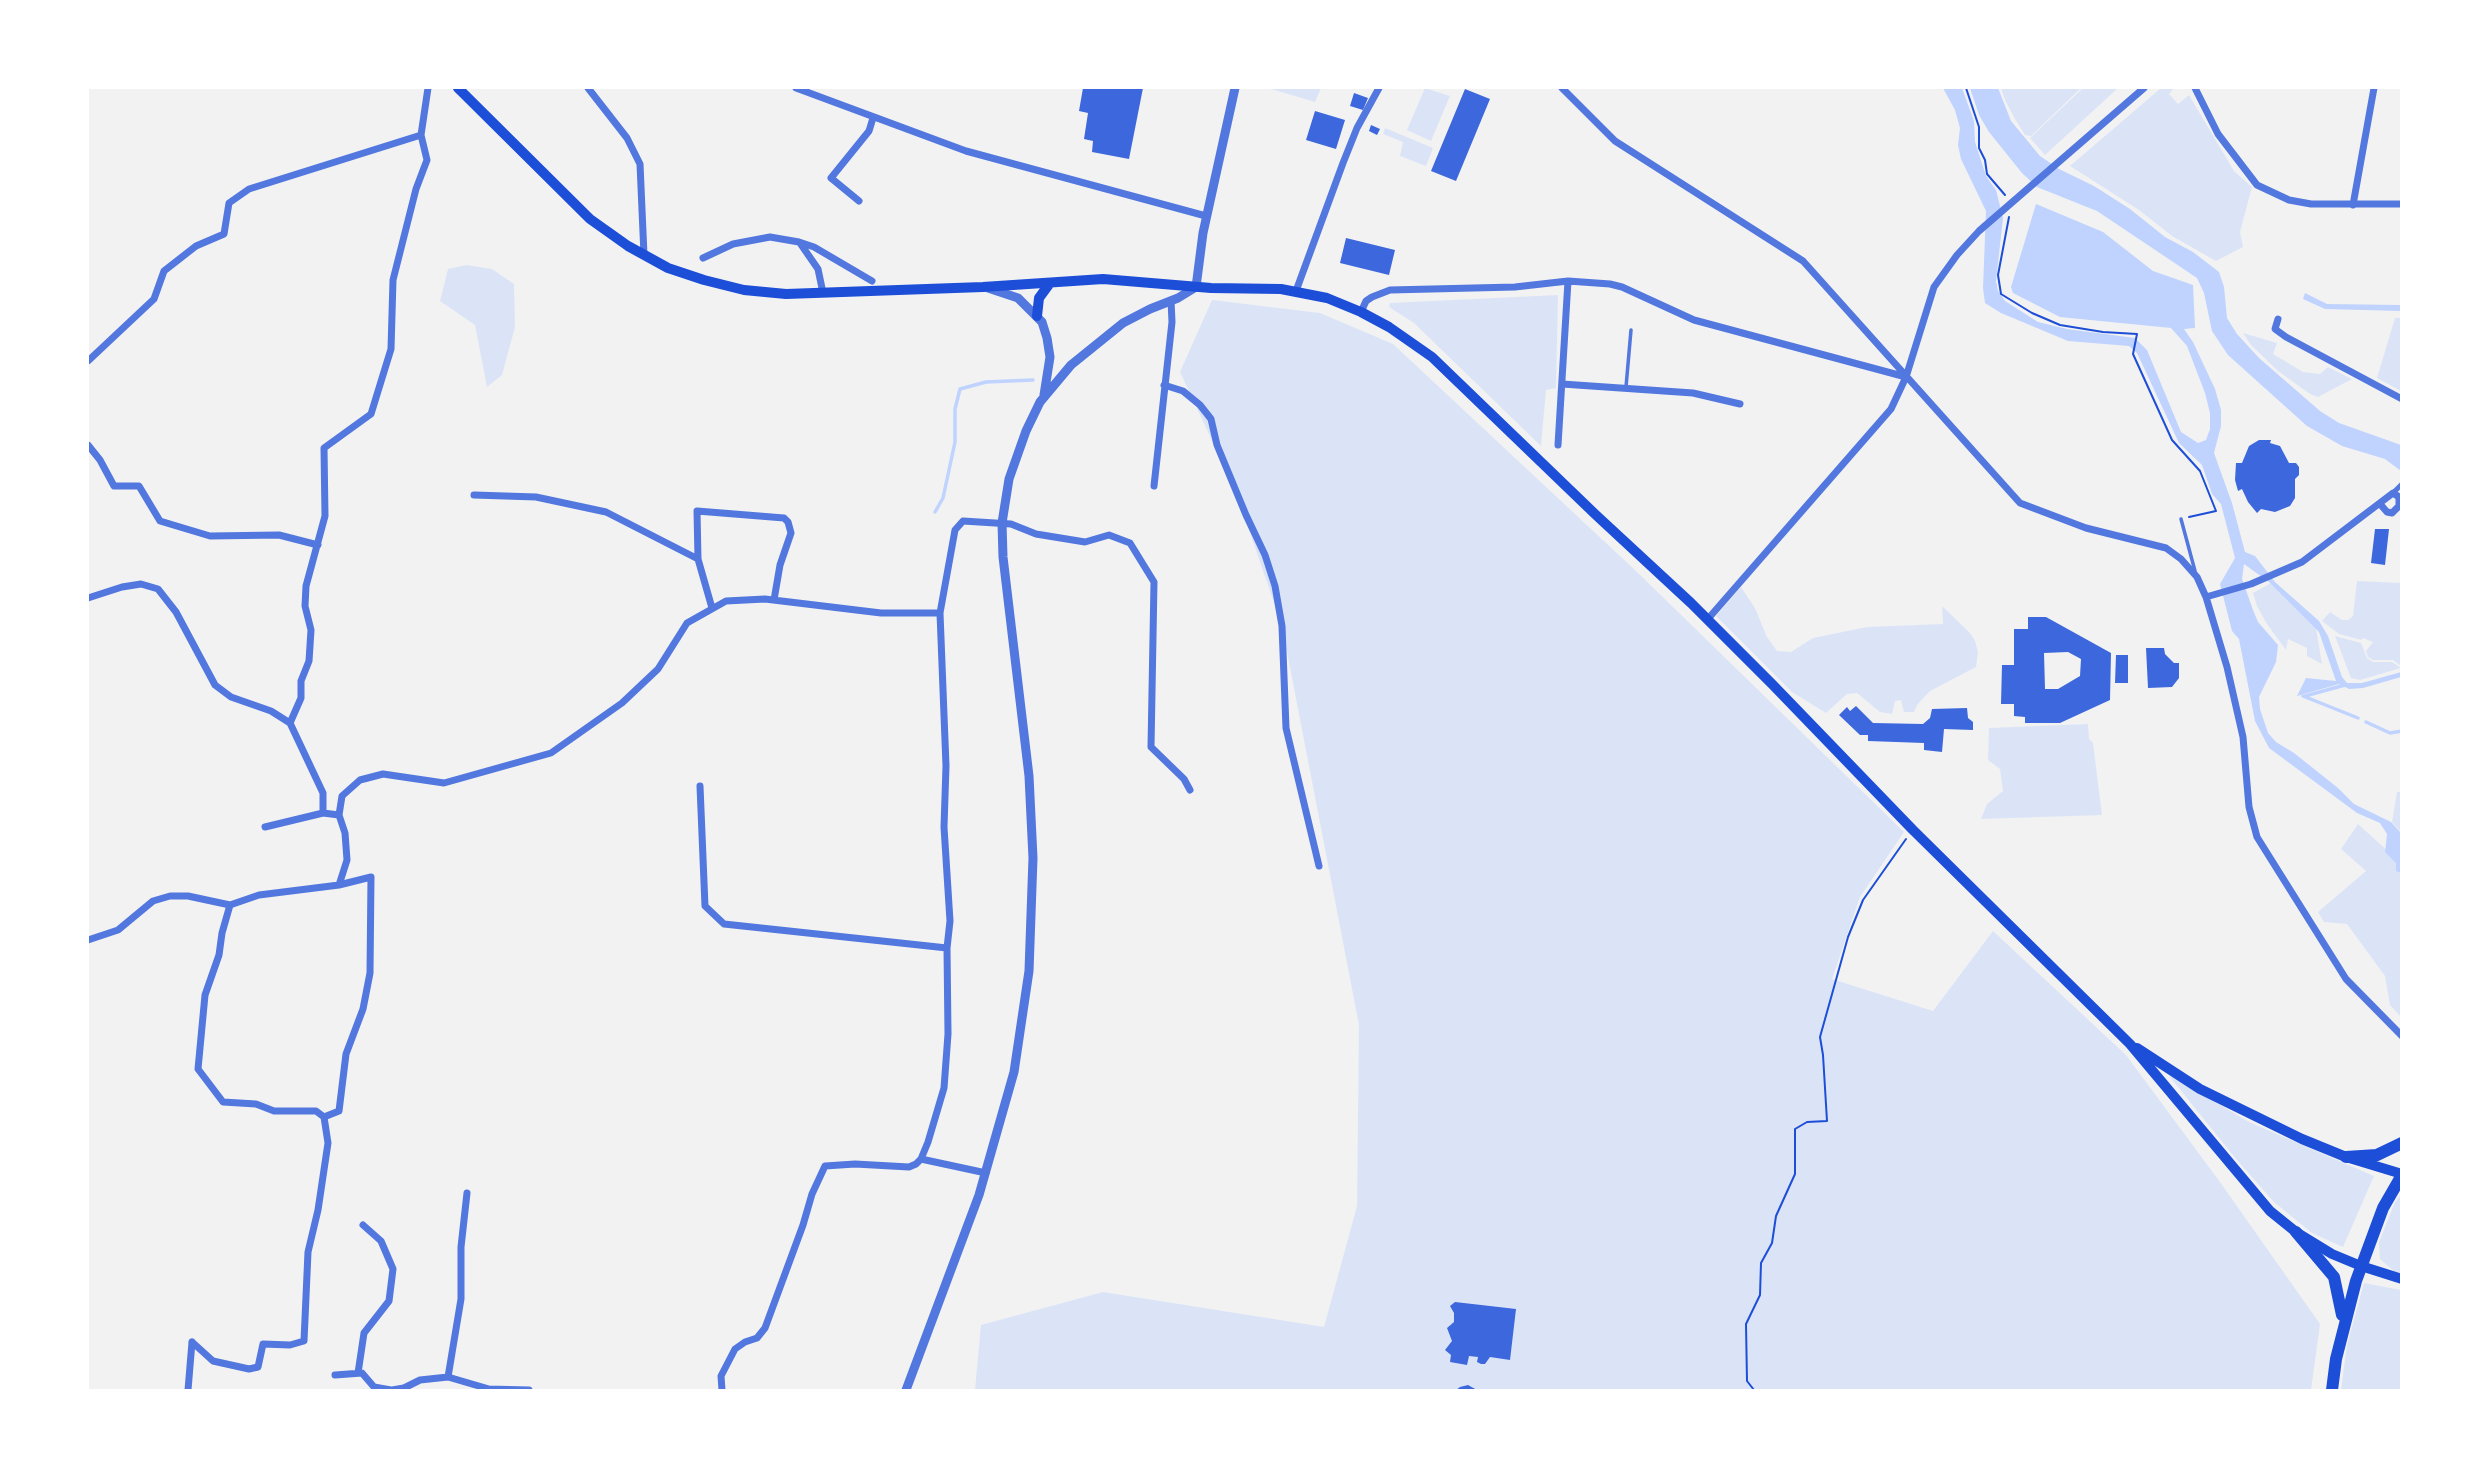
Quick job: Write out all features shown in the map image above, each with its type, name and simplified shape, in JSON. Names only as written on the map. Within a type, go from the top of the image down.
[{"type":"highway","points":[[2346,1157],[2377,1155],[2402,1143]]},
{"type":"highway","points":[[2332,1391],[2343,1327],[2361,1266],[2384,1208],[2402,1175]]},
{"type":"highway","points":[[2296,1233],[2334,1277],[2342,1306],[2343,1327]]},
{"type":"main road","points":[[458,88],[590,219],[628,246],[668,268],[744,290],[786,294],[823,293],[1104,279],[1296,291],[1327,298],[1361,312],[1410,341],[1432,357],[1707,620],[1913,830],[2130,1044],[2256,1196],[2296,1233],[2332,1254],[2402,1279]]},
{"type":"main road","points":[[1037,316],[1039,298],[1050,283]]},
{"type":"main road","points":[[2130,1044],[2207,1093],[2302,1139],[2402,1175]]},
{"type":"street","points":[[290,723],[301,698],[301,681],[309,661],[311,630],[305,606],[306,586],[325,516],[324,448],[371,414],[391,349],[393,280],[416,189],[427,160],[421,135],[428,88]]},
{"type":"street","points":[[588,88],[627,138],[640,164],[644,255]]},
{"type":"street","points":[[796,88],[966,151],[1206,216]]},
{"type":"street","points":[[1042,398],[1071,365],[1111,331],[1142,313],[1188,293],[1196,286],[1206,216],[1235,88]]},
{"type":"street","points":[[1296,291],[1348,150],[1379,88]]},
{"type":"street","points":[[1562,88],[1615,141],[1802,261],[2020,503],[2086,528],[2166,548],[2181,559],[2197,577],[2206,597],[2227,667],[2243,737],[2249,807],[2257,837],[2346,979],[2402,1036]]},
{"type":"street","points":[[1707,620],[1891,409],[1906,377],[1934,287],[1944,270],[1979,231],[2144,88]]},
{"type":"street","points":[[2195,88],[2218,134],[2257,185],[2289,200],[2311,204],[2402,204]]},
{"type":"street","points":[[2353,205],[2374,88]]},
{"type":"street","points":[[859,201],[831,178],[869,131],[873,118]]},
{"type":"street","points":[[88,361],[154,299],[164,271],[196,246],[224,234],[229,203],[248,189],[421,135]]},
{"type":"street","points":[[704,258],[733,244],[770,237],[814,247],[872,281]]},
{"type":"street","points":[[799,242],[818,269],[823,293]]},
{"type":"street","points":[[1361,312],[1366,301],[1390,290],[1515,286],[1568,281],[1610,284],[1694,320],[1906,377]]},
{"type":"street","points":[[1558,445],[1568,281]]},
{"type":"street","points":[[906,1391],[986,1173],[1014,1072],[1029,971],[1033,858],[1029,769],[1009,621],[1002,523],[1009,479],[1026,431],[1042,398],[1049,369],[1049,348],[1045,330],[1037,316],[1014,295],[983,287]]},
{"type":"street","points":[[1154,486],[1173,312],[1171,301]]},
{"type":"street","points":[[2278,319],[2275,328],[2286,337],[2402,399]]},
{"type":"street","points":[[1562,384],[1693,393],[1740,404]]},
{"type":"street","points":[[1164,385],[1183,391],[1200,405],[1211,419],[1217,445],[1265,555],[1275,586],[1282,626],[1286,728],[1319,866]]},
{"type":"street","points":[[88,445],[100,460],[114,486],[139,486],[160,522],[210,536],[279,535],[318,545]]},
{"type":"street","points":[[2206,597],[2251,584],[2302,562],[2402,484]]},
{"type":"street","points":[[2379,504],[2387,512],[2395,512],[2400,503],[2393,493]]},
{"type":"street","points":[[474,495],[536,496],[607,512],[698,559]]},
{"type":"street","points":[[712,608],[698,559],[697,511],[784,518],[789,522],[791,533],[780,565],[774,600]]},
{"type":"street","points":[[722,1391],[721,1377],[735,1349],[757,1338],[765,1328],[812,1194],[825,1166],[855,1164],[909,1167],[921,1159],[941,1099],[946,1076],[947,948],[950,920],[944,827],[946,766],[940,613],[955,530],[963,521],[1002,523],[1037,534],[1084,542],[1109,534],[1130,543],[1154,582],[1151,747],[1184,779],[1191,790]]},
{"type":"street","points":[[88,598],[141,584],[158,589],[176,612],[215,685],[231,697],[271,710],[290,723],[323,793],[323,814]]},
{"type":"street","points":[[339,885],[346,860],[345,833],[339,815],[342,796],[360,780],[383,774],[444,783],[551,753],[622,703],[658,669],[687,623],[726,601],[765,599],[881,613],[940,613]]},
{"type":"street","points":[[700,786],[705,906],[724,924],[947,948]]},
{"type":"street","points":[[265,827],[323,814],[339,815]]},
{"type":"street","points":[[88,940],[118,930],[153,901],[170,896],[188,896],[230,905],[259,895],[339,885],[371,877],[370,974],[363,1009],[346,1054],[339,1111],[324,1117]]},
{"type":"street","points":[[188,1391],[192,1342],[213,1361],[249,1369],[258,1367],[263,1344],[290,1345],[304,1341],[309,1252],[328,1143],[324,1117],[316,1111],[274,1111],[256,1104],[223,1102],[198,1069],[205,995],[219,954],[230,905]]},
{"type":"street","points":[[921,1159],[986,1173]]},
{"type":"street","points":[[448,1377],[461,1298],[461,1247],[467,1193]]},
{"type":"street","points":[[358,1373],[365,1333],[389,1301],[393,1269],[381,1241],[363,1226]]},
{"type":"street","points":[[335,1375],[362,1373],[374,1387],[391,1391],[420,1380],[448,1377],[489,1389],[529,1391]]},
{"type":"lane","points":[[1626,387],[1631,330]]},
{"type":"lane","points":[[2181,519],[2197,577]]},
{"type":"path","points":[[1966,88],[1979,127],[1979,148],[1985,160],[1987,174],[2009,200]]},
{"type":"path","points":[[2009,216],[1998,275],[2001,294],[2032,313],[2060,325],[2137,334],[2133,354],[2172,440],[2200,471],[2216,511],[2181,519]]},
{"type":"path","points":[[1754,1391],[1747,1381],[1746,1324],[1759,1295],[1761,1263],[1772,1243],[1776,1216],[1795,1174],[1795,1129],[1807,1122],[1827,1121],[1820,1037],[1848,937],[1863,900],[1913,830]]},
{"type":"shaded area","points":[[1268,88],[1321,88],[1315,102]]},
{"type":"shaded area","points":[[1425,88],[1450,96],[1431,141],[1407,130]]},
{"type":"shaded area","points":[[2001,88],[2081,88],[2031,136],[2025,135],[2015,119]]},
{"type":"shaded area","points":[[2083,88],[2118,88],[2045,155],[2030,138]]},
{"type":"shaded area","points":[[2161,88],[2174,88],[2169,94],[2178,104],[2189,95],[2234,171],[2252,187],[2240,232],[2243,247],[2216,261],[2172,236],[2139,210],[2070,166]]},
{"type":"shaded area","points":[[1385,128],[1433,148],[1426,166],[1400,156],[1403,142],[1383,134]]},
{"type":"shaded area","points":[[466,265],[492,269],[514,284],[515,327],[502,375],[487,387],[475,325],[440,301],[448,269]]},
{"type":"shaded area","points":[[1558,295],[1556,388],[1546,390],[1541,446],[1414,323],[1389,307],[1390,303]]},
{"type":"shaded area","points":[[1212,300],[1320,313],[1393,344],[1636,571],[1904,832],[1860,897],[1832,979],[1933,1011],[1993,931],[2126,1055],[2320,1324],[2311,1390],[975,1390],[981,1325],[1103,1292],[1324,1327],[1357,1206],[1359,1025],[1282,626],[1236,492],[1180,372]]},
{"type":"shaded area","points":[[2395,318],[2401,318],[2401,391],[2377,378]]},
{"type":"shaded area","points":[[2243,333],[2277,343],[2273,354],[2303,372],[2320,374],[2328,367],[2352,379],[2318,397],[2310,394],[2278,371],[2251,345]]},
{"type":"shaded area","points":[[2357,581],[2401,583],[2401,666],[2393,660],[2373,660],[2368,657],[2366,651],[2373,642],[2339,634],[2322,621],[2330,612],[2342,620],[2353,616]]},
{"type":"shaded area","points":[[2271,583],[2316,628],[2322,664],[2307,656],[2307,648],[2288,639],[2286,650],[2267,624],[2253,593]]},
{"type":"shaded area","points":[[1741,587],[1777,651],[1791,652],[1813,638],[1867,627],[1943,624],[1942,606],[1975,641],[1978,652],[1976,667],[1930,691],[1914,712],[1904,712],[1901,700],[1895,701],[1892,714],[1880,712],[1857,693],[1847,694],[1826,713],[1792,692],[1716,616]]},
{"type":"shaded area","points":[[2335,636],[2361,643],[2367,658],[2373,662],[2392,662],[2401,668],[2360,680],[2351,678]]},
{"type":"shaded area","points":[[2088,724],[2102,815],[1981,819],[1987,804],[2003,791],[2000,769],[1988,760],[1989,728]]},
{"type":"shaded area","points":[[2397,792],[2401,792],[2401,832],[2392,822]]},
{"type":"shaded area","points":[[2358,824],[2401,863],[2401,1017],[2390,1005],[2385,976],[2347,924],[2324,922],[2318,912],[2366,871],[2341,849]]},
{"type":"shaded area","points":[[2171,1076],[2249,1122],[2374,1176],[2343,1247],[2312,1233],[2274,1202],[2236,1159]]},
{"type":"shaded area","points":[[2401,1195],[2401,1273],[2395,1272],[2380,1259],[2379,1242],[2395,1202]]},
{"type":"shaded area","points":[[2364,1283],[2401,1290],[2401,1390],[2341,1390],[2347,1345]]},
{"type":"water","points":[[1943,88],[1962,88],[1974,121],[1975,142],[1986,176],[1996,190],[2003,218],[1996,281],[1998,291],[2005,301],[2038,322],[2067,329],[2135,338],[2147,350],[2181,432],[2198,443],[2206,440],[2210,429],[2210,413],[2187,346],[2171,328],[2060,317],[2013,293],[2011,287],[2036,204],[2103,232],[2153,271],[2193,285],[2195,328],[2184,329],[2215,389],[2221,410],[2221,426],[2214,453],[2232,503],[2245,552],[2255,556],[2275,582],[2319,621],[2347,683],[2362,683],[2401,672],[2401,677],[2363,688],[2349,689],[2339,684],[2297,696],[2306,678],[2336,681],[2319,632],[2269,582],[2244,564],[2242,579],[2258,622],[2278,645],[2276,662],[2259,697],[2268,733],[2276,742],[2338,788],[2354,804],[2391,822],[2401,833],[2401,873],[2396,871],[2396,863],[2385,852],[2387,834],[2380,823],[2357,813],[2269,748],[2255,721],[2239,639],[2232,631],[2220,584],[2235,558],[2221,504],[2212,494],[2202,465],[2179,443],[2137,353],[2129,346],[2068,341],[2001,313],[1985,303],[1983,288],[1986,211],[1961,159],[1958,145],[1960,128],[1955,110]]},
{"type":"water","points":[[1970,88],[1998,88],[2011,121],[2040,156],[2130,209],[2165,237],[2193,252],[2219,272],[2224,287],[2227,318],[2237,334],[2259,358],[2320,411],[2339,423],[2401,445],[2401,471],[2385,459],[2342,446],[2307,426],[2228,355],[2212,331],[2204,293],[2197,278],[2097,211],[2037,187],[1989,132],[1979,115]]},
{"type":"water","points":[[2305,293],[2327,304],[2401,305],[2401,311],[2325,309],[2303,299]]},
{"type":"building","points":[[1083,88],[1143,88],[1129,159],[1092,152],[1093,141],[1084,139],[1088,113],[1079,111]]},
{"type":"building","points":[[1465,89],[1490,99],[1456,181],[1431,171]]},
{"type":"building","points":[[1354,93],[1368,98],[1363,110],[1350,106]]},
{"type":"building","points":[[1315,111],[1345,120],[1336,149],[1306,140]]},
{"type":"building","points":[[1371,125],[1380,129],[1377,135],[1369,131]]},
{"type":"building","points":[[1346,238],[1395,250],[1389,275],[1340,263]]},
{"type":"building","points":[[2259,440],[2271,440],[2270,443],[2280,446],[2289,463],[2296,463],[2299,467],[2299,475],[2295,479],[2295,498],[2290,506],[2275,512],[2261,509],[2257,513],[2242,489],[2238,491],[2235,480],[2236,463],[2242,463],[2249,446]]},
{"type":"building","points":[[2375,529],[2389,529],[2385,565],[2371,563]]},
{"type":"building","points":[[2028,617],[2046,617],[2111,653],[2110,700],[2060,723],[2025,723],[2025,717],[2014,716],[2014,704],[2001,704],[2002,665],[2014,665],[2014,629],[2028,629]],"holes":[[[2068,652],[2081,659],[2080,676],[2058,689],[2045,689],[2044,653]]]},
{"type":"building","points":[[2146,648],[2164,648],[2165,654],[2174,663],[2179,663],[2179,678],[2172,687],[2148,688]]},
{"type":"building","points":[[2116,655],[2128,655],[2128,683],[2115,683]]},
{"type":"building","points":[[1856,706],[1873,723],[1923,724],[1930,718],[1932,709],[1967,708],[1968,718],[1973,722],[1973,730],[1944,729],[1942,752],[1924,750],[1924,743],[1868,741],[1868,735],[1860,735],[1839,715],[1847,707],[1850,711]]},
{"type":"building","points":[[1455,1302],[1516,1309],[1510,1360],[1490,1357],[1485,1364],[1481,1364],[1477,1362],[1478,1357],[1469,1356],[1467,1365],[1450,1362],[1451,1355],[1445,1350],[1452,1341],[1447,1328],[1454,1322],[1454,1313],[1450,1306]]},
{"type":"building","points":[[1468,1385],[1477,1390],[1456,1390],[1460,1387]]},
{"type":"waterway","points":[[935,512],[943,498],[955,442],[955,409],[960,389],[986,382],[1033,380]]},
{"type":"waterway","points":[[2305,696],[2345,685]]},
{"type":"waterway","points":[[2303,696],[2358,718]]},
{"type":"waterway","points":[[2366,722],[2390,733],[2402,731]]}]
